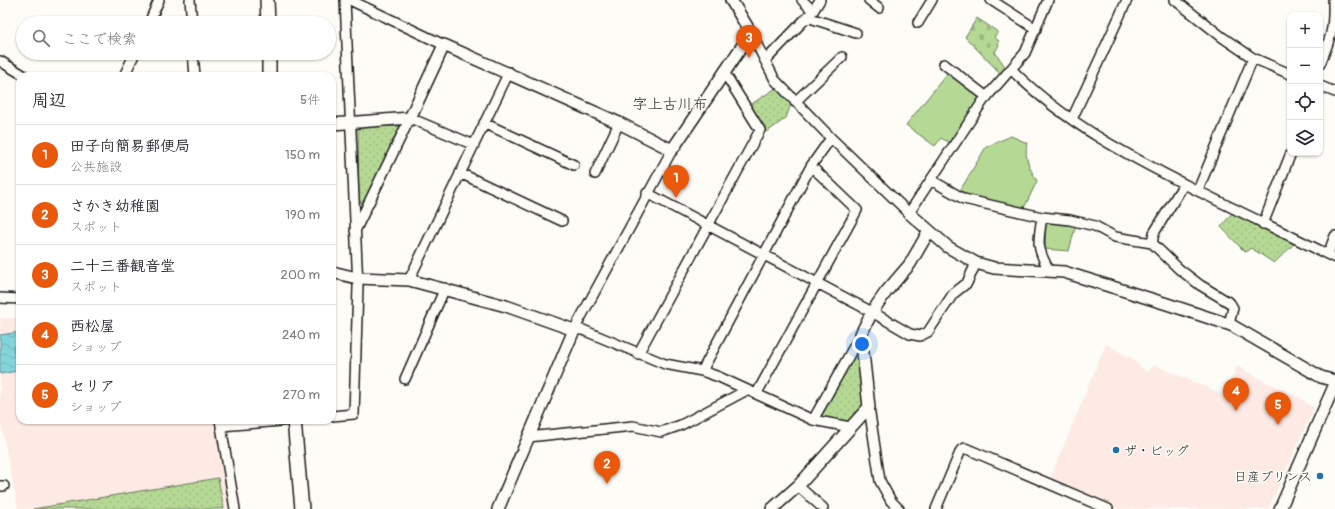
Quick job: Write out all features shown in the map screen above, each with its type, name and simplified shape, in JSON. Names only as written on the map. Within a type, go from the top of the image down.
[{"type":"main road","points":[[267,0],[268,16]]},
{"type":"main road","points":[[268,60],[269,72]]},
{"type":"main road","points":[[294,424],[302,509]]},
{"type":"street","points":[[152,16],[159,0]]},
{"type":"street","points":[[190,0],[191,16]]},
{"type":"street","points":[[336,416],[354,414],[357,278],[345,0]]},
{"type":"street","points":[[350,0],[444,45],[509,72],[619,123],[672,150]]},
{"type":"street","points":[[731,0],[752,33],[775,80],[831,138],[909,213],[948,247],[976,263],[994,268],[1027,271],[1048,270],[1088,278],[1228,324],[1321,377],[1335,382],[1280,509]]},
{"type":"street","points":[[802,0],[810,14],[856,33]]},
{"type":"street","points":[[765,61],[810,14],[820,0]]},
{"type":"street","points":[[869,0],[879,8]]},
{"type":"street","points":[[918,23],[932,0]]},
{"type":"street","points":[[991,0],[1036,29]]},
{"type":"street","points":[[909,213],[987,97],[1012,70],[1025,53],[1048,0]]},
{"type":"street","points":[[1072,119],[1127,0]]},
{"type":"street","points":[[1175,0],[1222,37],[1253,58],[1287,73]]},
{"type":"street","points":[[1323,57],[1334,26],[1333,0]]},
{"type":"street","points":[[498,509],[574,330],[647,193],[672,150],[752,33]]},
{"type":"street","points":[[355,231],[444,45]]},
{"type":"street","points":[[795,102],[842,57]]},
{"type":"street","points":[[1198,190],[1253,58]]},
{"type":"street","points":[[126,72],[132,60]]},
{"type":"street","points":[[194,60],[195,72]]},
{"type":"street","points":[[0,61],[18,72]]},
{"type":"street","points":[[944,64],[987,97]]},
{"type":"street","points":[[1012,70],[1033,91],[1103,141],[1130,157],[1263,224],[1332,256],[1335,236]]},
{"type":"street","points":[[410,280],[509,72]]},
{"type":"street","points":[[638,354],[760,130],[724,72]]},
{"type":"street","points":[[1323,87],[1335,92]]},
{"type":"street","points":[[336,124],[351,124],[410,118],[474,145]]},
{"type":"street","points":[[484,123],[574,165]]},
{"type":"street","points":[[594,174],[619,123]]},
{"type":"street","points":[[702,371],[811,166],[831,138]]},
{"type":"street","points":[[1263,224],[1290,156]]},
{"type":"street","points":[[757,393],[818,284],[857,210],[811,166]]},
{"type":"street","points":[[460,173],[562,221]]},
{"type":"street","points":[[931,180],[964,199],[1042,217],[1070,220],[1095,226],[1114,237],[1152,243],[1179,269],[1200,285],[1230,303],[1233,308],[1228,324]]},
{"type":"street","points":[[1152,243],[1154,233],[1184,184]]},
{"type":"street","points":[[647,193],[763,256],[872,312],[910,334],[920,336],[928,332],[953,294],[967,283],[976,263]]},
{"type":"street","points":[[1042,217],[1038,245],[1040,255],[1048,270]]},
{"type":"street","points":[[813,420],[872,312],[886,292],[910,264],[929,231]]},
{"type":"street","points":[[336,273],[357,278],[410,280],[445,288],[506,306],[574,330],[583,330],[665,364],[702,371],[746,390],[757,393],[813,420],[850,427]]},
{"type":"street","points":[[404,379],[445,288]]},
{"type":"street","points":[[0,298],[16,299]]},
{"type":"street","points":[[861,334],[869,407],[880,481],[891,501],[899,509]]},
{"type":"street","points":[[528,436],[633,426],[661,432],[681,425],[746,390]]},
{"type":"street","points":[[772,509],[798,486],[869,407]]},
{"type":"street","points":[[221,424],[235,509]]},
{"type":"street","points":[[936,509],[961,450],[964,448],[1108,509]]},
{"type":"street","points":[[798,486],[823,508]]},
{"type":"shaded area","points":[[16,317],[16,424],[217,424],[231,509],[18,509],[0,419],[0,319]]},
{"type":"shaded area","points":[[1106,344],[1128,357],[1130,356],[1147,373],[1154,365],[1225,395],[1237,366],[1260,379],[1297,396],[1314,408],[1268,509],[1115,509],[1049,481]]},
{"type":"green space","points":[[977,18],[998,32],[994,37],[999,41],[999,45],[995,52],[1006,68],[1001,74],[965,37]]},
{"type":"green space","points":[[949,71],[980,98],[952,144],[941,138],[935,146],[906,125]]},
{"type":"green space","points":[[776,88],[791,104],[786,118],[767,132],[750,105]]},
{"type":"green space","points":[[400,126],[363,205],[359,200],[358,129],[365,127]]},
{"type":"green space","points":[[1011,136],[1027,143],[1026,154],[1028,163],[1037,181],[1025,206],[1020,208],[958,194],[986,147]]},
{"type":"green space","points":[[1232,213],[1294,244],[1274,263],[1251,248],[1245,252],[1221,227]]},
{"type":"green space","points":[[1046,221],[1076,224],[1069,251],[1045,249]]},
{"type":"green space","points":[[856,350],[858,351],[865,399],[858,413],[847,424],[824,419],[819,415]]},
{"type":"green space","points":[[218,478],[224,509],[33,509]]},
{"type":"water","points":[[16,333],[16,348],[13,348],[16,362],[16,371],[0,374],[0,335]]},
{"type":"place","name":"二十三番観音堂","points":[[749,58]]},
{"type":"place","name":"田子向簡易郵便局","points":[[676,198]]},
{"type":"place","name":"西松屋","points":[[1236,411]]},
{"type":"place","name":"セリア","points":[[1278,425]]},
{"type":"place","name":"ザ・ビッグ","points":[[1116,450]]},
{"type":"place","name":"日産プリンス","points":[[1320,476]]},
{"type":"place","name":"さかき幼稚園","points":[[607,484]]},
{"type":"district","name":"字上古川布","points":[[670,104]]}]
